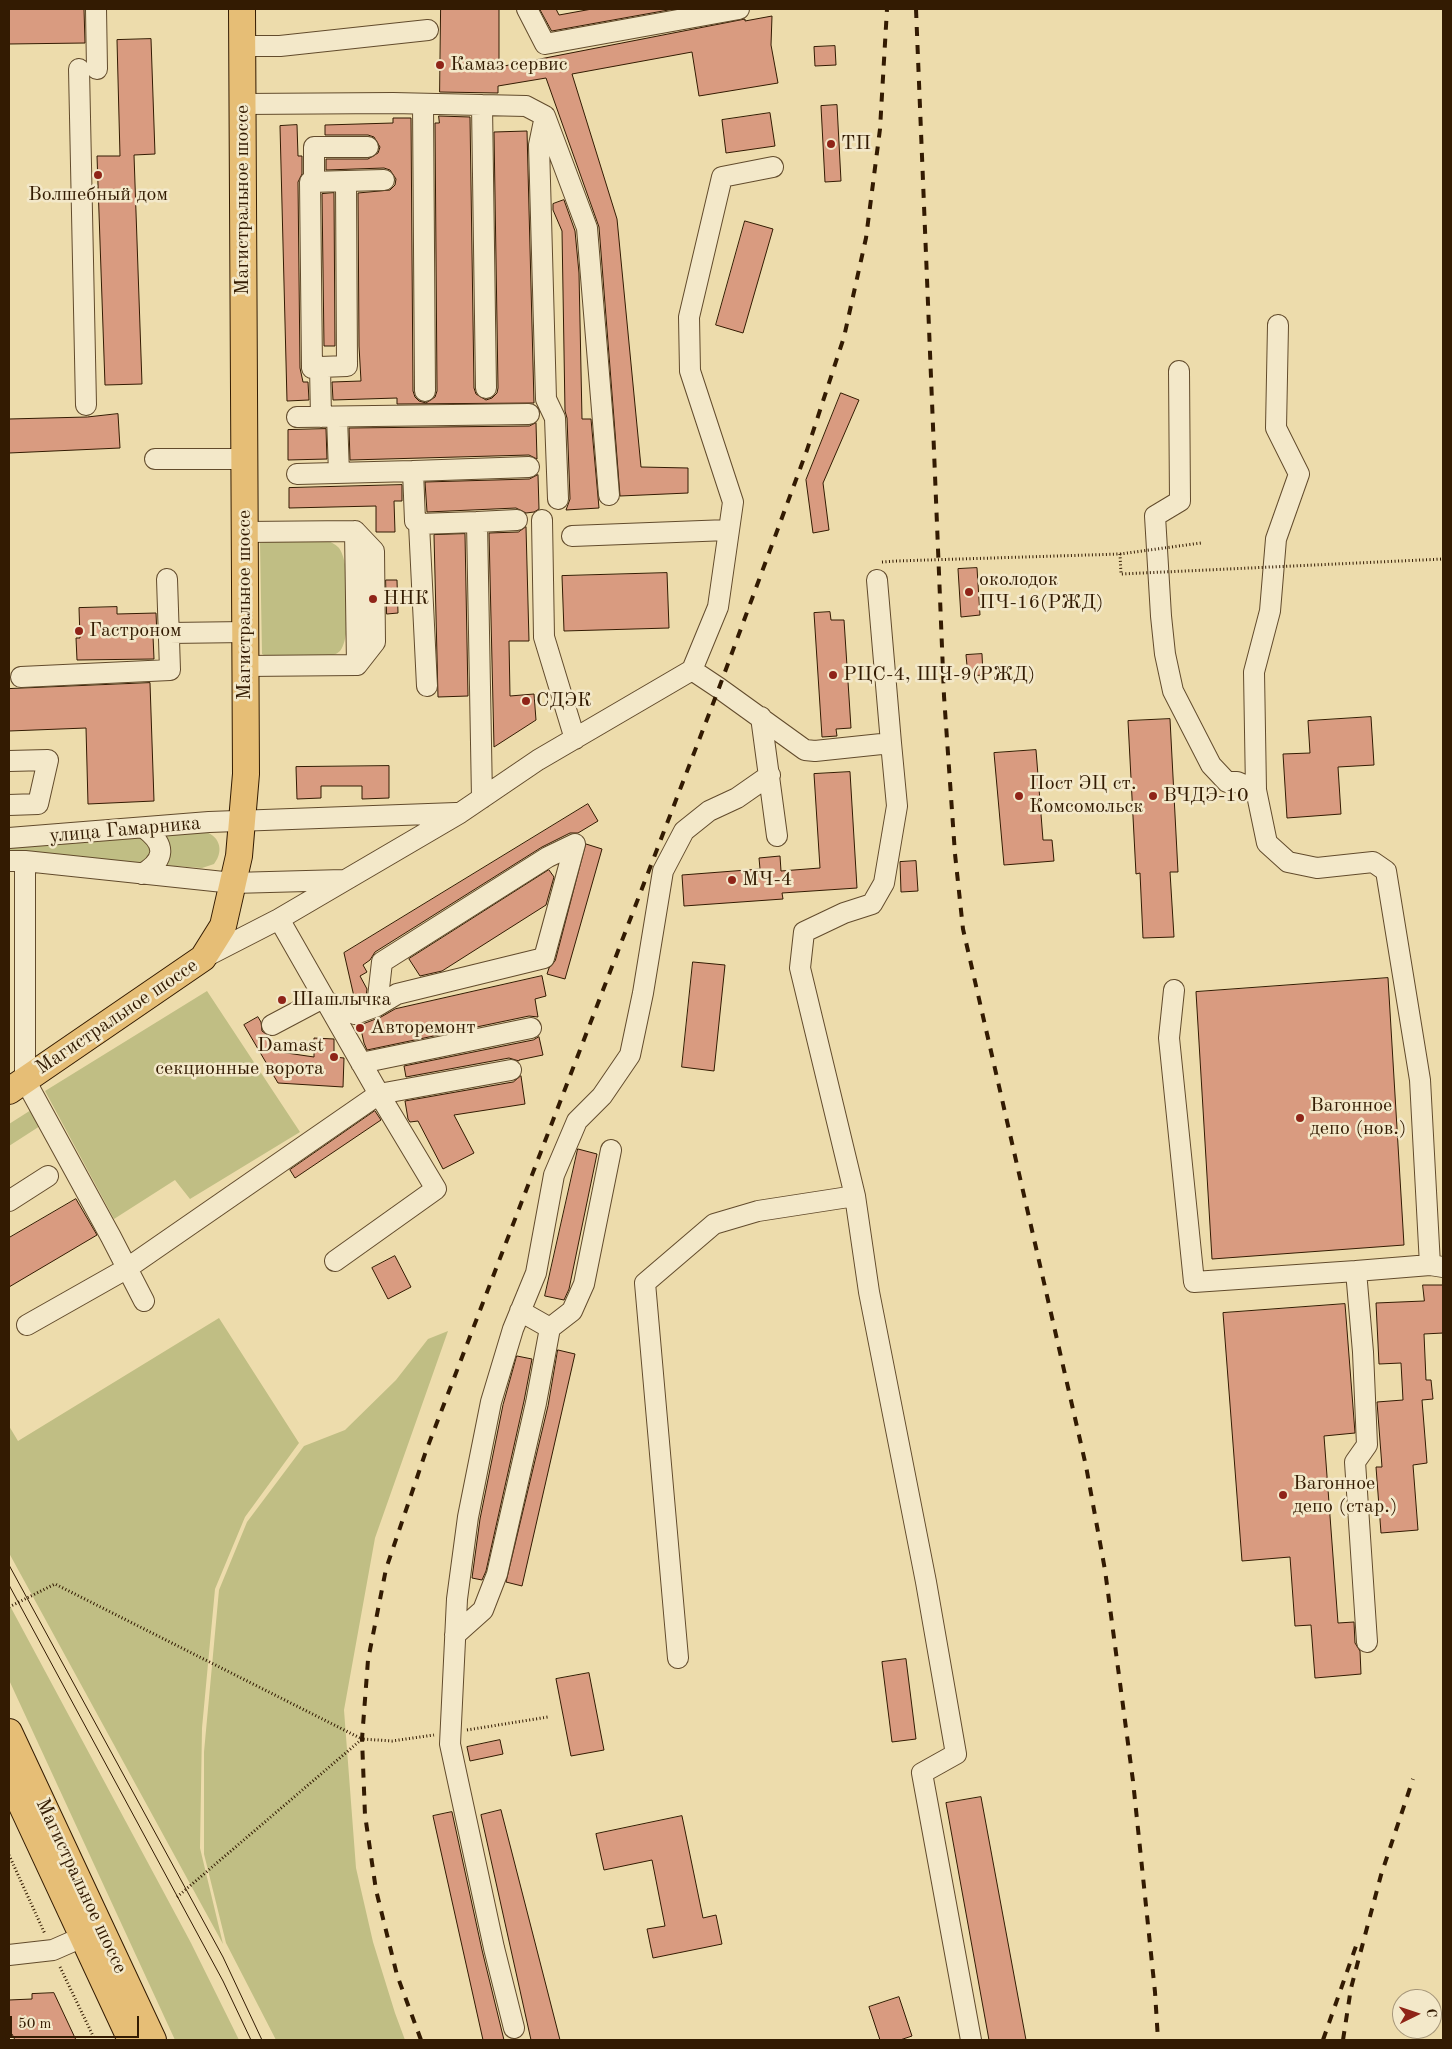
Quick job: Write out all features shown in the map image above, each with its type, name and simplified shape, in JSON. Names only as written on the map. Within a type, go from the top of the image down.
[{"type":"main road","name":"Магистральное шоссе","points":[[17,1085],[203,958],[223,926],[239,856],[246,774],[242,9]]},
{"type":"main road","name":"Магистральное шоссе","points":[[9,1732],[92,1933],[132,2040]]},
{"type":"main road","name":"Магистральное шоссе","points":[[9,1778],[92,1933],[153,2040]]},
{"type":"street","points":[[86,405],[88,69],[96,9]]},
{"type":"street","points":[[527,9],[545,44],[739,9]]},
{"type":"street","points":[[242,46],[280,46],[428,30]]},
{"type":"street","points":[[242,104],[526,106],[545,116],[587,228],[609,495]]},
{"type":"street","points":[[424,104],[425,391]]},
{"type":"street","points":[[482,105],[486,388]]},
{"type":"street","points":[[545,116],[539,145],[546,399],[555,418],[558,499]]},
{"type":"street","points":[[314,182],[314,147],[368,147]]},
{"type":"street","points":[[203,958],[279,919],[460,813],[538,760],[692,670],[718,607],[733,502],[690,371],[689,317],[722,177],[772,167]]},
{"type":"street","points":[[346,181],[347,366],[312,368],[310,182],[314,182],[346,181],[384,180]]},
{"type":"street","points":[[1174,990],[1170,1038],[1194,1282],[1437,1266],[1420,1080],[1386,871],[1373,862],[1317,868],[1288,862],[1267,843],[1256,790],[1254,672],[1270,611],[1276,540],[1299,474],[1276,428],[1278,325]]},
{"type":"street","points":[[320,367],[339,473]]},
{"type":"street","points":[[1179,371],[1180,500],[1155,516],[1158,589],[1165,654],[1173,690],[1211,765],[1227,782],[1237,782],[1256,790]]},
{"type":"street","points":[[296,417],[530,414]]},
{"type":"street","points":[[155,459],[244,458]]},
{"type":"street","points":[[297,474],[530,467]]},
{"type":"street","points":[[413,470],[415,520],[419,524],[426,686]]},
{"type":"street","points":[[419,524],[517,520]]},
{"type":"street","points":[[542,520],[544,636],[575,739]]},
{"type":"street","points":[[477,522],[482,798]]},
{"type":"street","points":[[572,536],[728,530]]},
{"type":"street","points":[[245,532],[355,531],[357,665],[246,666]]},
{"type":"street","points":[[21,677],[170,670],[167,579]]},
{"type":"street","points":[[877,580],[897,806],[884,883],[872,904],[844,913],[804,932],[800,968],[855,1196],[869,1292],[926,1582],[956,1754],[922,1773],[971,2040]]},
{"type":"street","points":[[169,633],[246,632]]},
{"type":"street","points":[[692,670],[761,717],[805,750],[814,751],[891,743]]},
{"type":"street","points":[[761,717],[777,836]]},
{"type":"street","points":[[9,761],[48,760],[38,804],[9,805]]},
{"type":"street","points":[[514,2028],[494,1948],[450,1744],[458,1599],[470,1507],[491,1402],[513,1329],[536,1273],[554,1175],[577,1121],[602,1096],[630,1055],[643,993],[664,871],[684,831],[709,810],[737,798],[770,775]]},
{"type":"street","name":"улица Гамарника","points":[[9,838],[242,821],[460,813]]},
{"type":"street","points":[[142,874],[155,867],[160,855],[159,844],[154,835],[144,828]]},
{"type":"street","points":[[324,999],[355,1014],[377,1006],[397,994],[544,958],[575,844],[548,857],[382,962],[377,1006]]},
{"type":"street","points":[[17,861],[17,1085],[111,1237],[144,1301]]},
{"type":"street","name":"улица Гамарника","points":[[17,861],[232,883],[343,880]]},
{"type":"street","points":[[279,919],[360,1063],[436,1189],[335,1261]]},
{"type":"street","points":[[272,1025],[324,999]]},
{"type":"street","points":[[360,1063],[531,1028]]},
{"type":"street","points":[[27,1325],[126,1269],[379,1094],[511,1070]]},
{"type":"street","points":[[455,1635],[482,1610],[497,1574],[536,1403],[550,1328],[572,1311],[584,1284],[611,1150]]},
{"type":"street","points":[[9,1200],[48,1176]]},
{"type":"street","points":[[678,1658],[644,1284],[714,1224],[758,1211],[855,1196]]},
{"type":"street","points":[[1356,1271],[1363,1352],[1366,1446],[1355,1462],[1367,1642]]},
{"type":"street","points":[[520,1311],[550,1328]]},
{"type":"street","points":[[9,1955],[53,1950],[92,1933]]},
{"type":"path","points":[[896,562],[1120,554],[1202,543]]},
{"type":"path","points":[[1120,554],[1121,574],[1443,559]]},
{"type":"path","points":[[9,1607],[55,1584],[362,1739],[392,1741],[548,1717]]},
{"type":"path","points":[[177,1897],[362,1739]]},
{"type":"shaded area","points":[[291,537],[316,538],[328,541],[338,547],[342,554],[348,582],[347,631],[344,644],[340,651],[334,655],[296,659],[269,658],[262,654],[260,543]]},
{"type":"shaded area","points":[[202,831],[213,835],[220,848],[214,864],[202,868],[9,854],[9,845]]},
{"type":"shaded area","points":[[207,991],[300,1132],[190,1199],[175,1180],[114,1219],[45,1091]]},
{"type":"shaded area","points":[[31,1110],[40,1126],[9,1146],[9,1124]]},
{"type":"shaded area","points":[[219,1318],[299,1443],[245,1517],[215,1589],[202,1728],[200,1848],[223,1944],[9,1553],[9,1426],[18,1441]]},
{"type":"shaded area","points":[[448,1331],[375,1538],[344,1710],[356,1868],[373,1942],[405,2040],[276,2040],[226,1943],[204,1854],[204,1752],[219,1590],[247,1522],[304,1446],[345,1430],[396,1380],[428,1339]]},
{"type":"shaded area","points":[[9,1604],[191,1943],[239,2040],[175,2040],[9,1680]]},
{"type":"building","points":[[9,9],[84,9],[85,43],[9,44]]},
{"type":"building","points":[[441,9],[499,9],[499,67],[745,19],[745,21],[772,16],[771,45],[778,83],[699,96],[692,52],[572,74],[617,219],[641,467],[688,468],[688,493],[620,496],[599,227],[546,78],[498,86],[498,93],[440,92]]},
{"type":"building","points":[[540,9],[556,9],[559,15],[592,9],[674,9],[552,31]]},
{"type":"building","points":[[151,39],[155,154],[134,155],[142,384],[105,385],[97,156],[120,156],[117,40]]},
{"type":"building","points":[[835,46],[836,65],[815,66],[814,47]]},
{"type":"building","name":"ТП","points":[[837,105],[841,181],[825,182],[821,106]]},
{"type":"building","points":[[770,113],[775,146],[726,153],[722,120]]},
{"type":"building","points":[[439,116],[470,117],[474,388],[476,394],[486,400],[492,398],[497,393],[498,388],[494,132],[527,131],[534,403],[397,404],[397,398],[333,400],[332,382],[361,381],[358,193],[390,190],[395,185],[396,179],[390,170],[384,168],[326,170],[326,159],[368,159],[378,153],[380,147],[374,137],[368,135],[325,135],[325,125],[393,123],[393,118],[411,118],[413,391],[419,401],[426,403],[435,397],[437,391],[435,123],[439,123]]},
{"type":"building","points":[[297,125],[298,156],[302,156],[302,174],[298,182],[300,368],[303,382],[308,382],[309,400],[287,401],[280,126]]},
{"type":"building","points":[[334,193],[335,346],[324,346],[322,194]]},
{"type":"building","points":[[564,200],[575,231],[579,273],[582,419],[591,419],[599,508],[566,510],[570,499],[567,418],[565,411],[562,231],[553,210],[553,204]]},
{"type":"building","points":[[745,221],[773,229],[743,333],[716,325]]},
{"type":"building","points":[[841,393],[859,400],[823,483],[829,530],[813,533],[806,480]]},
{"type":"building","points":[[118,414],[120,448],[9,453],[9,419],[87,417]]},
{"type":"building","points":[[536,423],[537,459],[529,455],[350,460],[349,428],[529,426]]},
{"type":"building","points":[[326,429],[327,459],[288,460],[288,430]]},
{"type":"building","points":[[538,475],[539,509],[534,512],[526,513],[516,508],[427,512],[425,482],[529,479]]},
{"type":"building","points":[[402,485],[402,501],[394,501],[395,532],[376,532],[376,506],[289,508],[289,488]]},
{"type":"building","points":[[526,527],[529,641],[509,641],[510,696],[534,694],[536,720],[494,747],[489,533],[518,532]]},
{"type":"building","points":[[465,534],[468,696],[438,697],[434,535]]},
{"type":"building","name":"околодок ПЧ-16(РЖД)","points":[[977,568],[980,615],[961,617],[958,569]]},
{"type":"building","points":[[667,573],[669,628],[564,631],[562,576]]},
{"type":"building","points":[[386,580],[397,580],[398,613],[387,614]]},
{"type":"building","points":[[117,607],[117,614],[156,613],[157,636],[153,636],[154,659],[77,660],[76,638],[80,638],[79,608]]},
{"type":"building","name":"РЦС-4, ШЧ-9(РЖД)","points":[[830,612],[831,620],[844,620],[851,728],[836,729],[837,736],[822,737],[814,613]]},
{"type":"building","points":[[982,654],[983,675],[968,676],[966,655]]},
{"type":"building","points":[[150,683],[154,801],[88,804],[86,728],[9,731],[9,689]]},
{"type":"building","points":[[1371,717],[1374,765],[1338,767],[1341,814],[1287,818],[1283,754],[1310,753],[1308,721]]},
{"type":"building","name":"ВЧДЭ-10","points":[[1170,719],[1178,872],[1170,872],[1174,937],[1143,938],[1140,873],[1136,874],[1128,721]]},
{"type":"building","name":"Пост ЭЦ ст. Комсомольск","points":[[1036,750],[1043,840],[1052,840],[1054,861],[1004,865],[994,753]]},
{"type":"building","points":[[389,766],[389,798],[362,799],[362,786],[321,786],[321,798],[297,799],[296,767]]},
{"type":"building","points":[[850,772],[857,888],[782,893],[783,899],[684,906],[682,875],[760,869],[759,858],[780,856],[781,871],[820,868],[814,774]]},
{"type":"building","points":[[588,804],[598,821],[578,833],[570,833],[542,847],[375,952],[370,960],[363,965],[367,972],[360,976],[367,989],[366,997],[355,1001],[344,953]]},
{"type":"building","points":[[586,844],[602,849],[565,979],[547,974],[555,961]]},
{"type":"building","points":[[916,861],[918,891],[901,892],[900,862]]},
{"type":"building","points":[[549,870],[554,877],[546,905],[442,971],[420,976],[409,959]]},
{"type":"building","points":[[693,962],[725,965],[714,1071],[682,1067]]},
{"type":"building","points":[[542,976],[546,996],[535,999],[538,1017],[529,1016],[367,1050],[364,1043],[360,1025],[395,1009]]},
{"type":"building","name":"Вагонное депо (нов.)","points":[[1388,978],[1404,1245],[1212,1259],[1196,992]]},
{"type":"building","points":[[258,1017],[261,1022],[262,1031],[270,1037],[280,1052],[314,1057],[314,1038],[334,1039],[334,1057],[344,1058],[343,1087],[278,1083],[244,1025]]},
{"type":"building","points":[[539,1037],[543,1055],[519,1061],[509,1058],[406,1077],[404,1066],[533,1040]]},
{"type":"building","points":[[521,1076],[525,1104],[454,1115],[474,1153],[443,1169],[418,1121],[410,1122],[408,1119],[405,1101],[513,1082]]},
{"type":"building","points":[[375,1111],[381,1120],[295,1178],[290,1170]]},
{"type":"building","points":[[578,1149],[597,1154],[569,1289],[564,1300],[545,1296]]},
{"type":"building","points":[[76,1199],[97,1235],[9,1287],[9,1238]]},
{"type":"building","points":[[395,1256],[411,1287],[388,1299],[372,1268]]},
{"type":"building","points":[[1423,1285],[1443,1285],[1443,1333],[1424,1334],[1426,1380],[1431,1380],[1433,1399],[1422,1400],[1427,1463],[1413,1465],[1418,1530],[1381,1533],[1376,1467],[1382,1467],[1377,1402],[1403,1400],[1401,1363],[1379,1364],[1376,1303],[1424,1301]]},
{"type":"building","name":"Вагонное депо (стар.)","points":[[1345,1304],[1355,1433],[1324,1436],[1338,1623],[1354,1622],[1355,1643],[1360,1651],[1361,1674],[1315,1678],[1311,1625],[1295,1626],[1290,1557],[1242,1561],[1223,1313]]},
{"type":"building","points":[[558,1350],[575,1354],[522,1586],[506,1582],[548,1406]]},
{"type":"building","points":[[517,1356],[532,1359],[486,1571],[482,1580],[472,1578],[480,1519],[503,1405]]},
{"type":"building","points":[[906,1659],[916,1739],[892,1742],[882,1662]]},
{"type":"building","points":[[589,1673],[604,1750],[571,1756],[556,1679]]},
{"type":"building","points":[[500,1740],[503,1754],[470,1761],[467,1747]]},
{"type":"building","points":[[981,1797],[1026,2040],[989,2040],[946,1803]]},
{"type":"building","points":[[501,1810],[560,2040],[531,2040],[481,1815]]},
{"type":"building","points":[[452,1812],[504,2040],[483,2040],[433,1816]]},
{"type":"building","points":[[682,1816],[703,1918],[716,1915],[722,1944],[653,1958],[647,1929],[665,1926],[652,1860],[604,1870],[596,1834]]},
{"type":"building","points":[[54,1993],[76,2040],[15,2040],[12,2034],[9,2034],[9,2000],[32,1999],[32,1994]]},
{"type":"building","points":[[899,1997],[912,2036],[900,2040],[880,2040],[869,2007]]},
{"type":"tram line","points":[[9,1565],[223,1957],[262,2040]]},
{"type":"tram line","points":[[9,1585],[223,1981],[251,2040]]},
{"type":"railway","points":[[421,2040],[397,1975],[376,1890],[365,1815],[362,1739],[368,1660],[386,1569],[426,1451],[719,688],[807,450],[844,337],[866,238],[880,129],[887,9]]},
{"type":"railway","points":[[916,9],[944,696],[955,854],[963,929],[1086,1466],[1105,1570],[1133,1781],[1155,1992],[1158,2040]]},
{"type":"railway","points":[[1343,2040],[1351,1988],[1381,1875],[1413,1779]]},
{"type":"railway","points":[[1323,2040],[1356,1946]]},
{"type":"place","name":"Камаз сервис","points":[[440,65]]},
{"type":"place","name":"ТП","points":[[831,144]]},
{"type":"place","name":"Волшебный дом","points":[[98,175]]},
{"type":"place","name":"околодок ПЧ-16(РЖД)","points":[[969,592]]},
{"type":"place","name":"ННК","points":[[373,599]]},
{"type":"place","name":"Гастроном","points":[[79,631]]},
{"type":"place","name":"РЦС-4, ШЧ-9(РЖД)","points":[[833,675]]},
{"type":"place","name":"СДЭК","points":[[526,701]]},
{"type":"place","name":"Пост ЭЦ ст. Комсомольск","points":[[1019,796]]},
{"type":"place","name":"ВЧДЭ-10","points":[[1153,796]]},
{"type":"place","name":"МЧ-4","points":[[732,880]]},
{"type":"place","name":"Шашлычка","points":[[282,1000]]},
{"type":"place","name":"Авторемонт","points":[[360,1028]]},
{"type":"place","name":"Damast секционные ворота","points":[[334,1057]]},
{"type":"place","name":"Вагонное депо (нов.)","points":[[1300,1118]]},
{"type":"place","name":"Вагонное депо (стар.)","points":[[1283,1495]]}]
